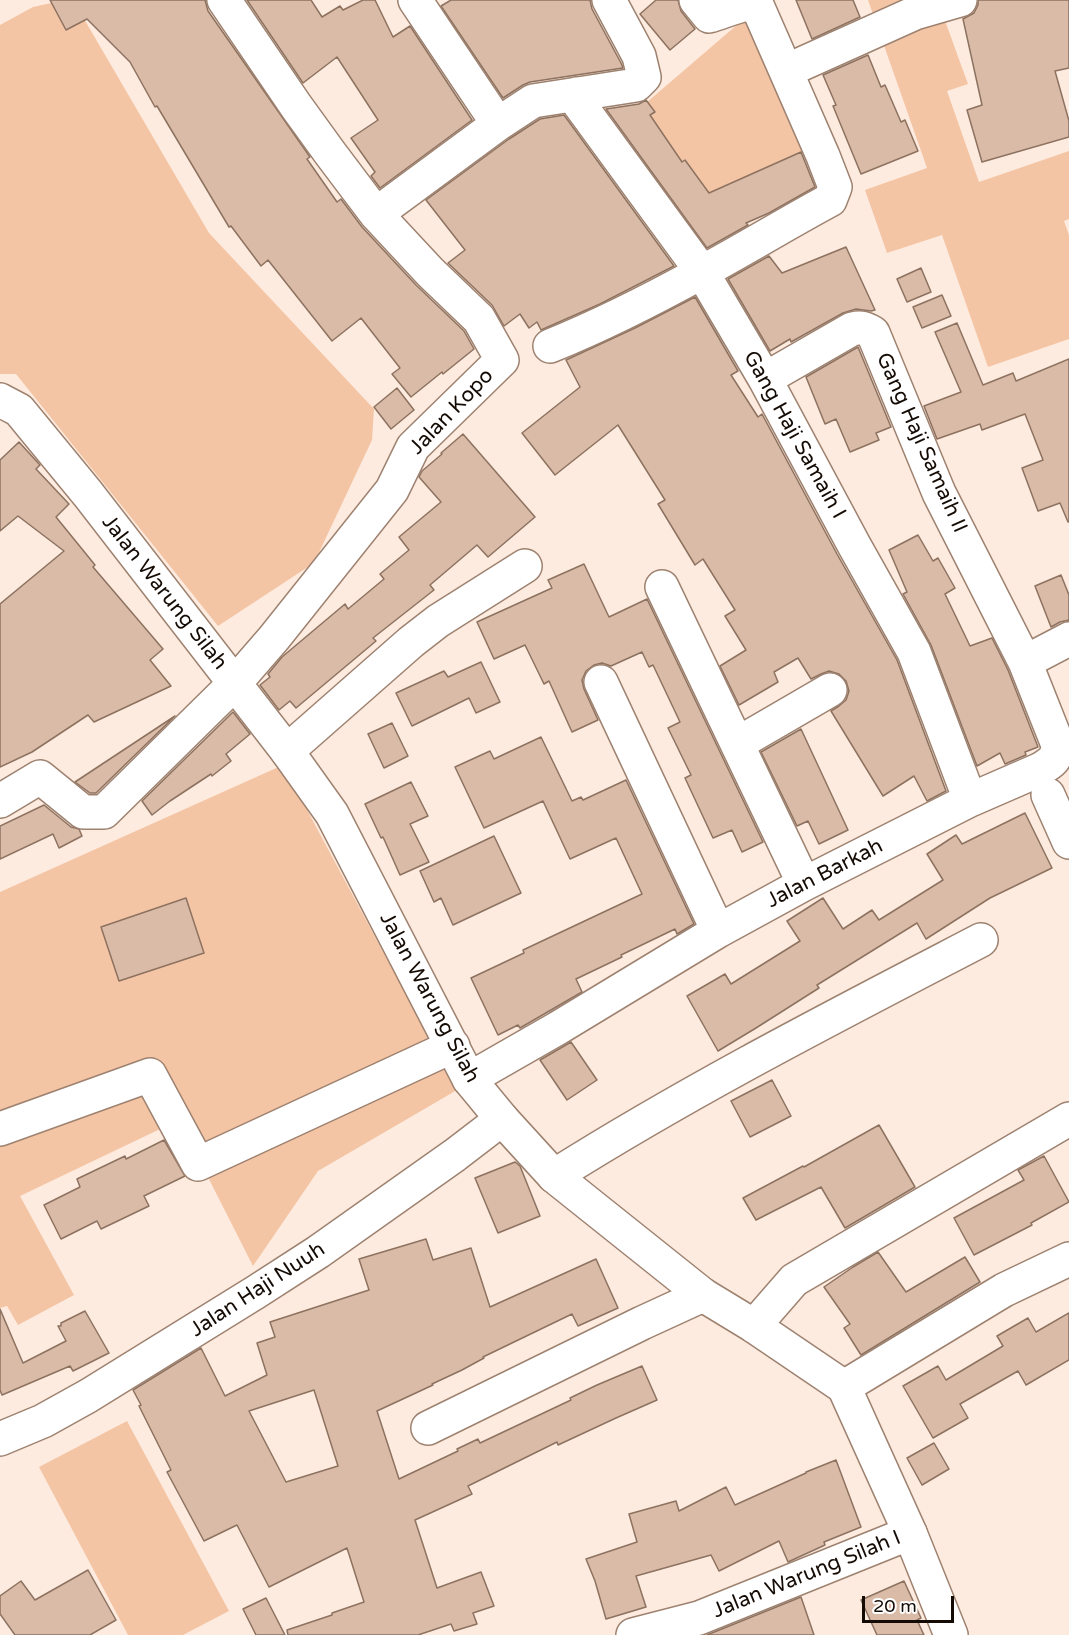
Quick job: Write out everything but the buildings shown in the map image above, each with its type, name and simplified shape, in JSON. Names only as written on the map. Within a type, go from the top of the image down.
[{"type":"street","name":"Jalan Kopo","points":[[224,0],[310,125],[376,214],[430,272],[479,319],[502,360],[413,447],[392,490],[235,683]]},
{"type":"street","points":[[415,0],[498,124]]},
{"type":"street","points":[[550,346],[598,326],[702,272],[830,200],[835,187],[756,3],[747,3],[709,16],[696,0]]},
{"type":"street","points":[[786,71],[915,13],[960,0]]},
{"type":"street","points":[[376,214],[533,101],[636,85],[644,76],[622,5]]},
{"type":"street","name":"Gang Haji Samaih I","points":[[576,94],[577,101],[702,272],[765,379],[914,652],[970,800]]},
{"type":"street","name":"Gang Haji Samaih II","points":[[765,379],[852,329],[866,329],[873,333],[939,493],[1025,662]]},
{"type":"street","name":"Jalan Warung Silah","points":[[0,400],[19,410],[88,494],[235,683],[332,814],[469,1079],[502,1119],[554,1176],[703,1295],[754,1326],[844,1387]]},
{"type":"street","points":[[287,752],[420,635],[525,566]]},
{"type":"street","points":[[662,587],[804,884]]},
{"type":"street","points":[[1025,662],[1069,639]]},
{"type":"street","name":"Jalan Barkah","points":[[469,1079],[718,931],[804,884],[970,800],[1049,764],[1057,755],[1058,745],[1025,662]]},
{"type":"street","points":[[601,682],[718,931]]},
{"type":"street","points":[[0,801],[40,777],[83,812],[104,812],[235,683]]},
{"type":"street","points":[[737,744],[830,690]]},
{"type":"street","points":[[1048,795],[1069,842]]},
{"type":"street","points":[[554,1176],[614,1138],[771,1050],[981,940]]},
{"type":"street","points":[[0,1129],[150,1075],[198,1164],[453,1046]]},
{"type":"street","name":"Jalan Haji Nuuh","points":[[0,1439],[43,1421],[79,1401],[256,1292],[338,1238],[502,1119]]},
{"type":"street","points":[[754,1326],[794,1280],[1069,1119]]},
{"type":"street","points":[[951,1635],[910,1533],[844,1387],[1004,1290],[1069,1259]]},
{"type":"street","points":[[428,1428],[703,1295]]},
{"type":"street","name":"Jalan Warung Silah I","points":[[633,1635],[699,1618],[910,1533]]},
{"type":"shaded area","points":[[73,0],[209,233],[374,409],[372,440],[314,563],[218,626],[16,374],[0,374],[0,25],[33,7]]},
{"type":"shaded area","points":[[868,0],[950,0],[939,4],[968,84],[947,91],[979,182],[1069,151],[1069,219],[1064,221],[1069,235],[1069,339],[988,367],[942,235],[887,253],[865,190],[927,168]]},
{"type":"shaded area","points":[[752,12],[807,151],[698,202],[632,115]]},
{"type":"shaded area","points":[[283,765],[457,1090],[318,1171],[253,1266],[179,1120],[20,1196],[74,1295],[18,1325],[7,1306],[0,1308],[0,892]]},
{"type":"shaded area","points":[[127,1421],[229,1611],[183,1635],[128,1635],[39,1467]]}]
